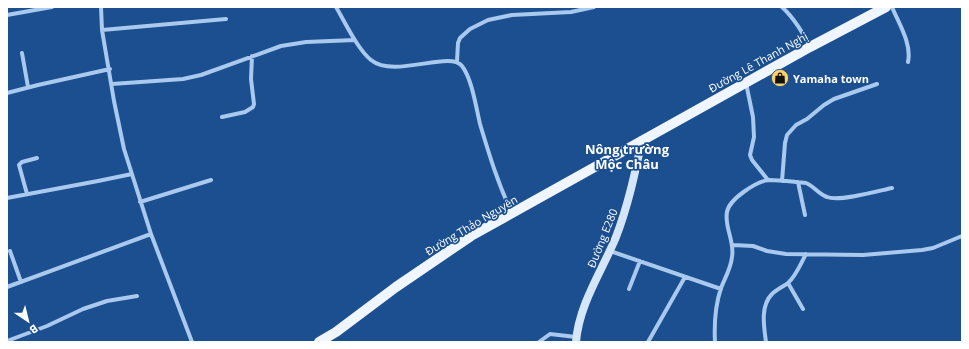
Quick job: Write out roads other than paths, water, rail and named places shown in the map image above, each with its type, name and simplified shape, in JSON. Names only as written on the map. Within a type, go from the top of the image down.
[{"type":"main road","name":"Đường Lê Thanh Nghị","points":[[642,140],[810,47],[886,7]]},
{"type":"main road","name":"Đường Thảo Nguyên","points":[[319,342],[336,332],[402,283],[464,240],[642,140]]},
{"type":"main road","name":"Đường E280","points":[[576,340],[577,330],[586,303],[610,251],[628,202],[642,140]]},
{"type":"street","points":[[7,15],[52,7]]},
{"type":"street","points":[[100,7],[102,30],[124,149],[151,234],[192,342]]},
{"type":"street","points":[[336,7],[355,40],[370,60],[384,67],[447,61],[457,62],[462,65],[470,85],[491,159],[503,194],[512,213]]},
{"type":"street","points":[[457,62],[458,43],[460,38],[470,29],[488,20],[512,15],[571,12],[594,7]]},
{"type":"street","points":[[782,7],[800,28],[810,47]]},
{"type":"street","points":[[892,7],[908,44],[908,62]]},
{"type":"street","points":[[102,30],[226,19]]},
{"type":"street","points":[[112,84],[183,79],[201,75],[281,46],[294,43],[355,40]]},
{"type":"street","points":[[22,53],[28,87]]},
{"type":"street","points":[[222,117],[245,112],[253,107],[254,104],[251,79],[252,56]]},
{"type":"street","points":[[7,93],[110,69]]},
{"type":"street","points":[[746,83],[754,123],[754,137],[750,155],[752,160],[768,180]]},
{"type":"street","points":[[782,181],[785,143],[787,135],[796,125],[807,119],[816,110],[834,99],[877,84]]},
{"type":"street","points":[[28,194],[19,165],[22,162],[37,158]]},
{"type":"street","points":[[7,198],[98,182],[132,174]]},
{"type":"street","points":[[140,202],[211,180]]},
{"type":"street","points":[[715,342],[715,310],[733,255],[733,245],[727,218],[727,211],[729,205],[737,198],[756,185],[768,180],[798,182],[811,185],[826,197],[832,199],[862,195],[892,188]]},
{"type":"street","points":[[798,182],[805,215]]},
{"type":"street","points":[[7,287],[151,234]]},
{"type":"street","points":[[733,245],[753,246],[777,253],[863,255],[933,248],[962,236]]},
{"type":"street","points":[[10,250],[21,282]]},
{"type":"street","points":[[610,251],[721,289]]},
{"type":"street","points":[[766,342],[764,324],[767,300],[788,283],[806,254]]},
{"type":"street","points":[[629,289],[640,261]]},
{"type":"street","points":[[648,342],[685,277]]},
{"type":"street","points":[[788,283],[803,309]]},
{"type":"street","points":[[7,341],[47,326],[82,309],[107,301],[137,296]]},
{"type":"street","points":[[540,342],[550,334],[576,340]]},
{"type":"place","name":"Yamaha town","points":[[780,78]]},
{"type":"district","name":"Nông trường Mộc Châu","points":[[627,156]]}]
